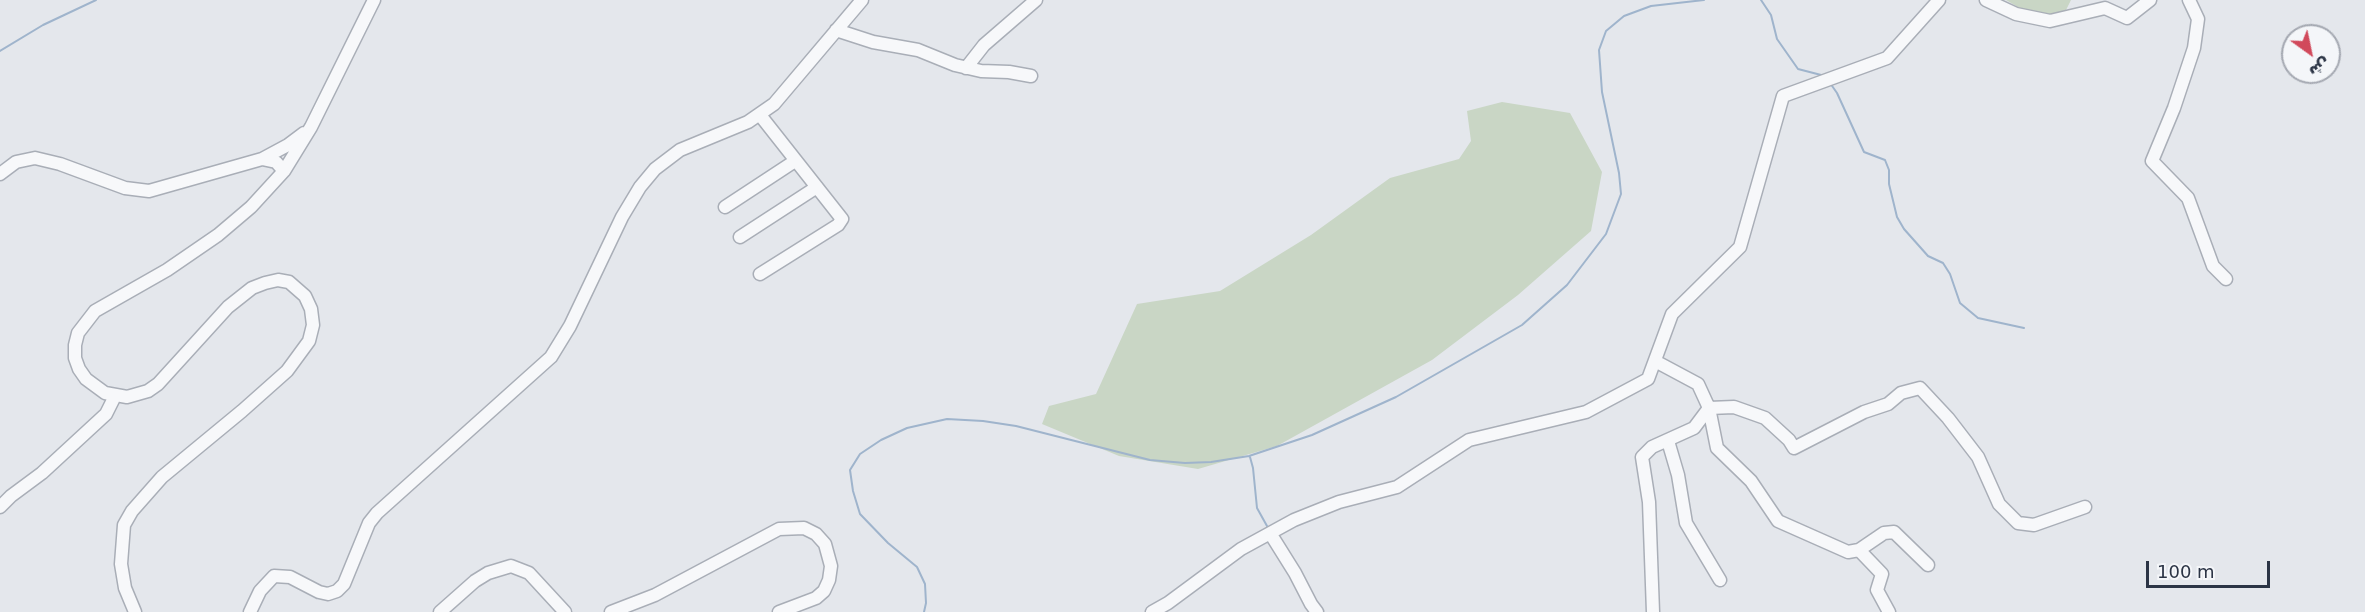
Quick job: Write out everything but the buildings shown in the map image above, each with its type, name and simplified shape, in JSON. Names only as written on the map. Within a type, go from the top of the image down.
[{"type":"street","points":[[135,612],[125,588],[122,564],[124,525],[141,500],[162,477],[287,371],[309,341],[313,326],[311,309],[305,296],[289,282],[278,280],[252,288],[228,307],[158,384],[138,395],[115,396],[94,387],[79,369],[75,358],[78,333],[85,320],[109,301],[167,270],[218,235],[250,207],[284,171],[310,127],[374,0]]},
{"type":"street","points":[[250,612],[260,591],[274,576],[290,577],[319,592],[328,594],[337,591],[350,573],[369,523],[377,513],[551,357],[570,326],[621,217],[640,186],[655,169],[680,150],[760,115],[784,93],[861,0]]},
{"type":"street","points":[[966,68],[984,45],[1036,0]]},
{"type":"street","points":[[1152,612],[1168,603],[1241,549],[1294,520],[1329,506],[1397,487],[1469,440],[1586,412],[1648,379],[1672,314],[1740,247],[1783,96],[1887,57],[1939,0]]},
{"type":"street","points":[[1986,0],[2016,14],[2050,21],[2105,8],[2127,18],[2150,0]]},
{"type":"street","points":[[2189,0],[2198,19],[2194,48],[2175,108],[2152,160],[2188,198],[2213,266],[2226,279]]},
{"type":"street","points":[[836,30],[873,42],[918,50],[966,68],[1031,76]]},
{"type":"street","points":[[760,115],[841,215],[841,222],[760,273]]},
{"type":"street","points":[[0,174],[16,162],[35,158],[60,164],[125,188],[149,191],[262,159],[288,145],[310,127]]},
{"type":"street","points":[[262,159],[276,162],[284,171]]},
{"type":"street","points":[[725,207],[795,160]]},
{"type":"street","points":[[740,237],[817,187]]},
{"type":"street","points":[[1654,361],[1698,384],[1709,408],[1717,448],[1751,482],[1778,521],[1848,552],[1859,550],[1884,532],[1894,532],[1928,565]]},
{"type":"street","points":[[1709,408],[1734,407],[1765,418],[1789,440],[1794,448],[1864,412],[1888,404],[1901,393],[1920,388],[1948,418],[1978,457],[1999,504],[2018,524],[2034,525],[2085,507]]},
{"type":"street","points":[[0,507],[10,496],[42,473],[106,414],[115,396]]},
{"type":"street","points":[[1653,612],[1649,502],[1642,457],[1652,447],[1694,428],[1709,408]]},
{"type":"street","points":[[1668,441],[1678,475],[1686,523],[1720,580]]},
{"type":"street","points":[[611,612],[655,595],[779,529],[804,528],[816,534],[825,544],[831,566],[829,580],[824,591],[816,598],[779,612]]},
{"type":"street","points":[[1270,533],[1317,612]]},
{"type":"street","points":[[1859,550],[1882,574],[1877,590],[1889,612]]},
{"type":"street","points":[[440,612],[475,581],[488,573],[511,566],[529,573],[557,606],[565,612]]},
{"type":"green space","points":[[2006,0],[2071,0],[2066,10],[2048,15],[2023,10]]},
{"type":"green space","points":[[1502,102],[1570,113],[1602,172],[1591,231],[1518,295],[1432,360],[1277,446],[1198,469],[1119,456],[1042,424],[1049,406],[1096,394],[1137,304],[1220,291],[1311,235],[1390,178],[1459,159],[1471,141],[1467,111]]},
{"type":"waterway","points":[[0,51],[43,25],[96,0]]},
{"type":"waterway","points":[[924,612],[925,584],[917,567],[888,543],[860,514],[850,470],[860,454],[881,440],[907,428],[947,419],[1016,426],[1150,460],[1185,463],[1211,462],[1249,456],[1312,435],[1396,397],[1522,325],[1567,285],[1606,234],[1621,194],[1619,173],[1602,92],[1599,50],[1606,31],[1624,16],[1651,6],[1704,0]]},
{"type":"waterway","points":[[1761,0],[1771,15],[1777,39],[1798,69],[1825,76]]},
{"type":"waterway","points":[[1830,83],[1837,93],[1864,152],[1885,160],[1889,170],[1889,184],[1897,217],[1904,229],[1928,256],[1943,263],[1950,274],[1960,303],[1978,318],[2024,328]]},
{"type":"waterway","points":[[1250,457],[1257,508],[1267,526]]}]
